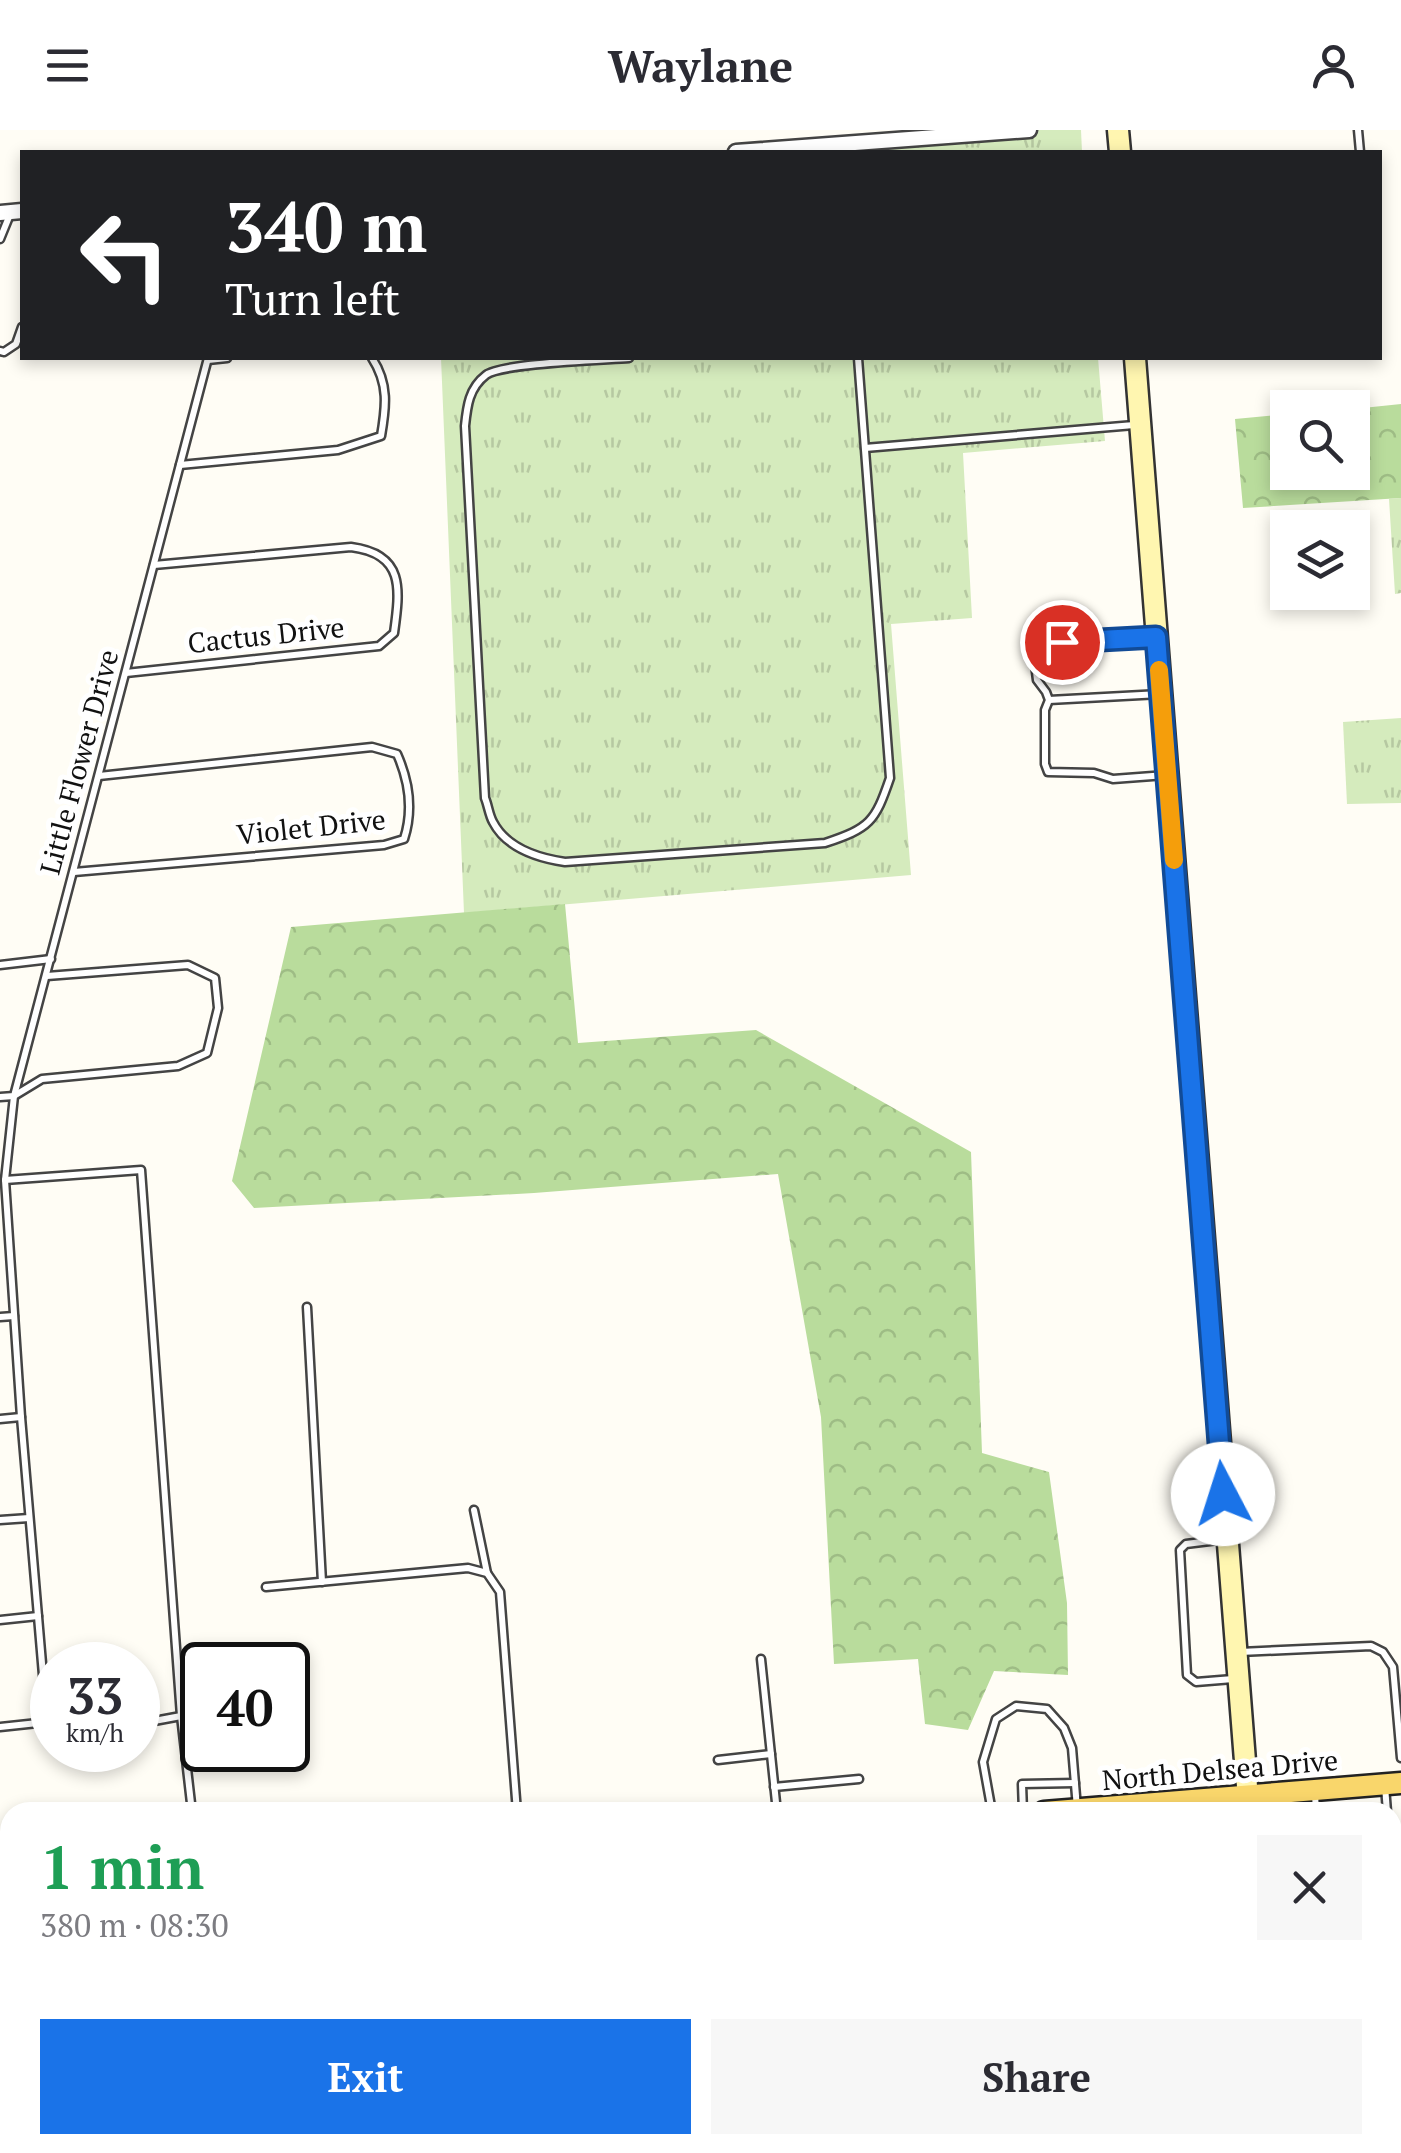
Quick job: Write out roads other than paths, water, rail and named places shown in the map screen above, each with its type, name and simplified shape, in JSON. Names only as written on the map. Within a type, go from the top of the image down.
[{"type":"main road","name":"North Delsea Drive","points":[[1258,1802],[1314,1790],[1393,1784]]},
{"type":"street","points":[[788,150],[1029,130]]},
{"type":"street","points":[[1136,360],[1249,1802]]},
{"type":"lane","points":[[0,239],[11,212]]},
{"type":"lane","points":[[0,351],[16,344],[20,333]]},
{"type":"lane","name":"Little Flower Drive","points":[[41,1642],[4,1180],[14,1096],[208,360]]},
{"type":"lane","points":[[180,466],[338,450],[380,436],[386,406],[381,372],[373,360]]},
{"type":"lane","points":[[603,360],[490,372],[476,384],[467,401],[465,426],[485,798],[494,824],[514,844],[536,857],[566,862],[825,843],[856,833],[878,814],[890,778],[858,360]]},
{"type":"lane","points":[[865,448],[1140,424]]},
{"type":"lane","name":"Cactus Drive","points":[[126,673],[378,646],[394,633],[396,576],[386,558],[371,550],[352,547],[154,565]]},
{"type":"lane","points":[[1156,637],[1062,642],[1040,649],[1034,656],[1034,668],[1048,700],[1048,772],[1094,772],[1112,779],[1167,775]]},
{"type":"lane","points":[[1048,700],[1161,694]]},
{"type":"lane","name":"Violet Drive","points":[[74,872],[384,844],[404,839],[411,818],[404,769],[397,754],[372,747],[99,776]]},
{"type":"lane","points":[[0,964],[51,959]]},
{"type":"lane","points":[[0,1097],[14,1096],[42,1078],[178,1066],[207,1053],[218,1008],[215,978],[188,965],[47,976]]},
{"type":"lane","points":[[4,1180],[141,1170],[180,1702]]},
{"type":"lane","points":[[307,1307],[322,1582]]},
{"type":"lane","points":[[0,1318],[14,1316]]},
{"type":"lane","points":[[0,1419],[21,1417]]},
{"type":"lane","points":[[474,1510],[487,1573],[500,1592],[516,1802]]},
{"type":"lane","points":[[0,1520],[30,1518]]},
{"type":"lane","points":[[1227,1538],[1186,1544],[1180,1550],[1187,1675],[1196,1682],[1239,1678]]},
{"type":"lane","points":[[266,1586],[468,1568],[487,1573]]},
{"type":"lane","points":[[0,1620],[38,1616]]},
{"type":"lane","points":[[1237,1652],[1370,1646],[1383,1652],[1393,1667],[1401,1758]]},
{"type":"lane","points":[[762,1659],[775,1802]]},
{"type":"lane","points":[[990,1802],[983,1762],[996,1718],[1016,1706],[1047,1709],[1064,1728],[1072,1748],[1076,1802]]},
{"type":"lane","points":[[0,1727],[30,1725]]},
{"type":"lane","points":[[718,1760],[771,1754]]},
{"type":"lane","points":[[187,1772],[191,1802]]},
{"type":"lane","points":[[774,1787],[860,1779]]},
{"type":"lane","points":[[1023,1802],[1022,1784],[1075,1783]]},
{"type":"lane","points":[[1314,1790],[1315,1802]]}]
